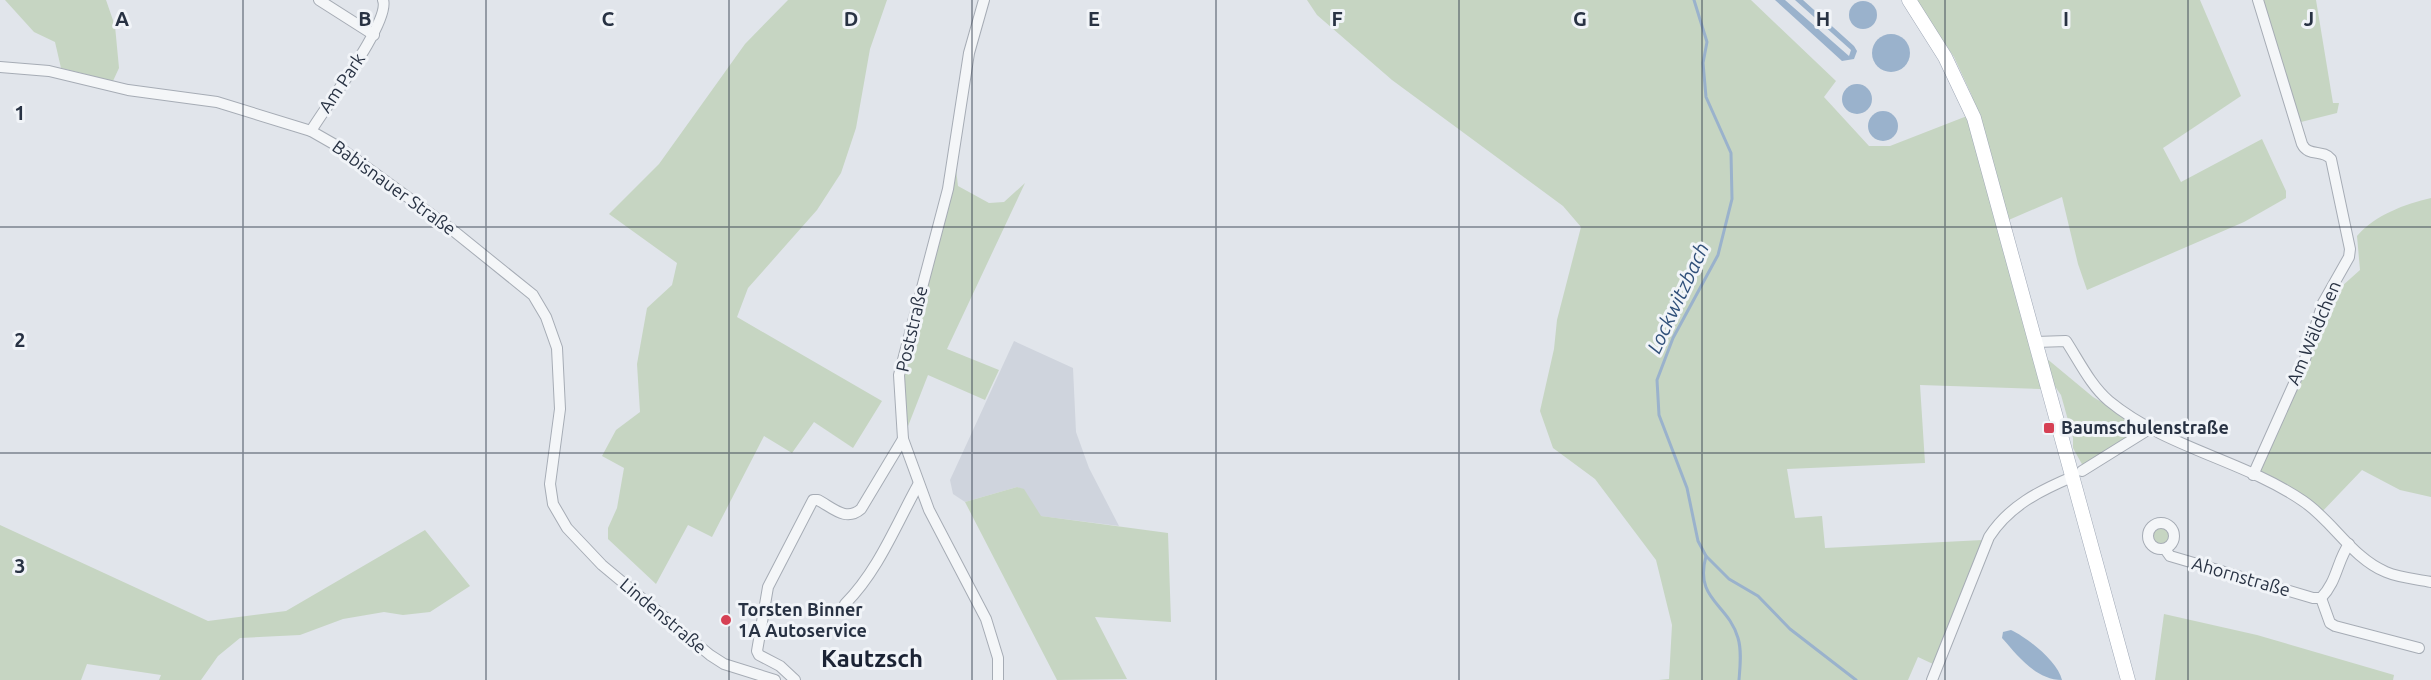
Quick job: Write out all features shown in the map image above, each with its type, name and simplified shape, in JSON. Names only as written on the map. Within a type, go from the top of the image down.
[{"type":"main road","points":[[1909,0],[1945,57],[1974,118],[2036,342],[2077,474],[2128,680]]},
{"type":"street","name":"Am Park","points":[[319,0],[374,35]]},
{"type":"street","name":"Am Park","points":[[311,131],[374,35],[384,15],[383,0]]},
{"type":"street","name":"Poststraße","points":[[984,0],[969,53],[948,189],[899,375],[903,439],[918,484],[949,551],[986,618],[998,658],[998,680]]},
{"type":"street","name":"Am Wäldchen","points":[[2253,475],[2305,359],[2324,303],[2349,257],[2350,249],[2331,159],[2328,155],[2308,151],[2302,144],[2258,0]]},
{"type":"street","name":"Babisnauer Straße","points":[[0,67],[49,71],[128,90],[217,102],[311,131],[339,147],[450,228],[533,295],[546,317],[556,348],[560,409],[550,483],[553,504],[567,528]]},
{"type":"street","points":[[2036,342],[2066,342],[2086,373],[2108,400],[2151,428],[2253,475],[2304,502],[2363,558],[2386,572],[2431,582]]},
{"type":"street","points":[[1932,680],[1989,537],[2000,520],[2020,504],[2077,474],[2151,428]]},
{"type":"street","points":[[795,680],[780,666],[756,651],[768,586],[809,506],[818,500],[846,516],[854,516],[861,509],[903,439]]},
{"type":"street","points":[[845,604],[859,590],[873,568],[918,484]]},
{"type":"street","name":"Lindenstraße","points":[[567,528],[602,565],[710,655],[724,664],[775,680]]},
{"type":"street","points":[[2349,544],[2342,555],[2329,590],[2321,598],[2330,623],[2419,648]]},
{"type":"street","name":"Ahornstraße","points":[[2165,549],[2170,556],[2313,598],[2321,598]]},
{"type":"shaded area","points":[[1014,341],[1073,368],[1076,432],[1089,468],[1119,526],[1040,516],[1024,490],[1017,487],[965,502],[953,494],[950,480]]},
{"type":"green space","points":[[5,0],[106,0],[115,26],[119,68],[113,81],[61,68],[55,42],[34,32]]},
{"type":"green space","points":[[788,0],[887,0],[870,49],[856,128],[841,173],[817,210],[748,288],[737,317],[882,401],[853,448],[814,422],[792,453],[764,436],[712,537],[688,525],[656,584],[608,539],[608,528],[617,508],[624,468],[602,456],[616,430],[640,412],[637,364],[647,308],[672,285],[677,263],[609,214],[659,164],[745,44]]},
{"type":"green space","points":[[1307,0],[1751,0],[1836,81],[1824,97],[1869,146],[1890,146],[1967,116],[2041,389],[1920,385],[1925,463],[1787,469],[1795,518],[1822,516],[1825,548],[1983,540],[1933,664],[1918,657],[1908,680],[1659,680],[1669,679],[1672,625],[1656,560],[1595,479],[1553,448],[1540,411],[1554,349],[1557,320],[1581,227],[1563,206],[1392,80],[1317,15]]},
{"type":"green space","points":[[1916,0],[2200,0],[2241,96],[2163,148],[2181,182],[2262,139],[2286,191],[2286,198],[2244,222],[2087,290],[2078,264],[2062,197],[2004,222],[1974,118],[1972,96],[1954,57]]},
{"type":"green space","points":[[2258,0],[2316,0],[2333,103],[2339,103],[2337,113],[2297,123]]},
{"type":"green space","points":[[954,153],[958,186],[989,203],[1004,202],[1025,183],[947,349],[999,370],[985,400],[928,375],[903,439],[899,375]]},
{"type":"green space","points":[[2431,198],[2431,497],[2400,490],[2362,470],[2319,515],[2253,475],[2323,303],[2360,270],[2357,236],[2381,216]]},
{"type":"green space","points":[[2046,358],[2093,397],[2135,422],[2140,427],[2138,433],[2083,466],[2073,448],[2073,438],[2061,395],[2054,385]]},
{"type":"green space","points":[[1017,487],[1024,489],[1041,516],[1168,533],[1171,622],[1095,617],[1127,679],[1057,680],[965,502]]},
{"type":"green space","points":[[0,525],[208,621],[286,611],[425,530],[470,586],[430,612],[403,615],[384,612],[343,619],[300,635],[240,638],[218,656],[201,680],[159,680],[161,675],[87,664],[81,680],[0,680]]},
{"type":"green space","points":[[2160,527],[2166,530],[2169,536],[2166,542],[2160,545],[2154,542],[2151,536],[2154,530]]},
{"type":"green space","points":[[2164,614],[2257,635],[2394,675],[2393,680],[2155,680]]},
{"type":"water","points":[[1775,0],[1785,0],[1849,56],[1851,50],[1795,0],[1803,0],[1854,46],[1857,51],[1854,59],[1842,61]]},
{"type":"water","points":[[1863,1],[1873,5],[1877,15],[1873,25],[1863,29],[1853,25],[1849,15],[1853,5]]},
{"type":"water","points":[[1891,34],[1898,35],[1904,40],[1909,46],[1909,60],[1904,66],[1898,71],[1891,72],[1884,71],[1878,66],[1873,60],[1872,53],[1873,46],[1878,40],[1884,35]]},
{"type":"water","points":[[1857,84],[1868,88],[1872,99],[1868,110],[1857,114],[1846,110],[1842,99],[1846,88]]},
{"type":"water","points":[[1883,111],[1894,115],[1898,126],[1894,137],[1883,141],[1872,137],[1868,126],[1872,115]]},
{"type":"water","points":[[2011,630],[2049,658],[2062,680],[2044,676],[2028,666],[2002,638],[2003,632]]},
{"type":"waterway","name":"Lockwitzbach","points":[[1694,0],[1707,42],[1703,63],[1706,97],[1731,153],[1732,199],[1718,255],[1673,338],[1657,380],[1659,415],[1687,488],[1698,541],[1706,556],[1729,579],[1758,596],[1790,629],[1856,680]]},
{"type":"waterway","points":[[1706,556],[1704,571],[1708,592],[1733,626],[1738,638],[1739,680]]},
{"type":"place","name":"Baumschulenstraße","points":[[2049,428]]},
{"type":"place","name":"Torsten Binner 1A Autoservice","points":[[726,620]]},
{"type":"district","name":"Kautzsch","points":[[872,659]]}]
